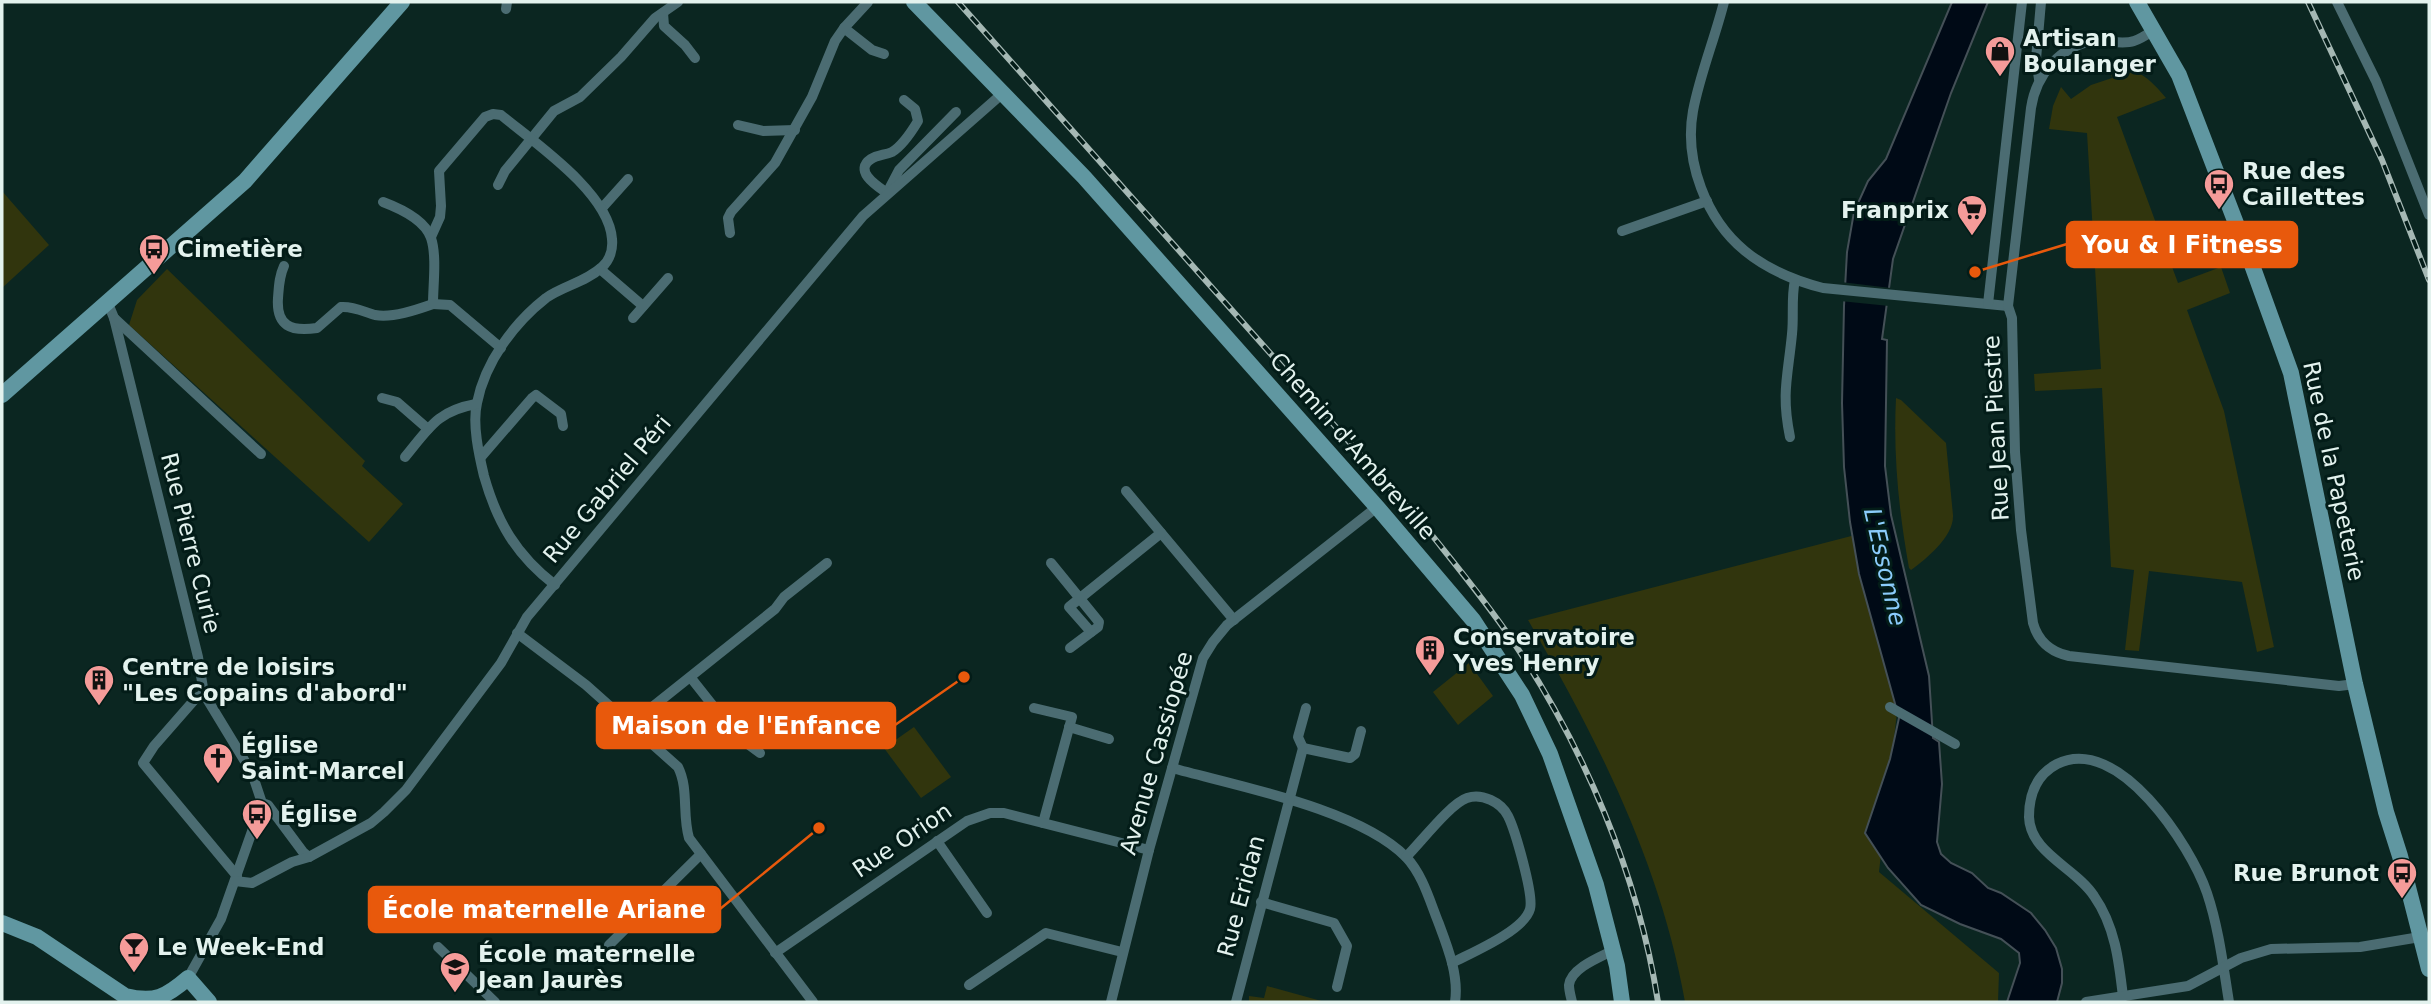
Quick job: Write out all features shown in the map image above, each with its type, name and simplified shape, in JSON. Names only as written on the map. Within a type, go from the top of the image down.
[{"type":"street","points":[[2,395],[245,181],[402,2]]},
{"type":"street","points":[[498,185],[505,171],[554,111],[580,97],[621,57],[655,18],[678,2]]},
{"type":"street","points":[[730,233],[730,212],[775,163],[812,97],[828,55],[844,28],[868,2]]},
{"type":"street","name":"Chemin d'Ambreville","points":[[914,2],[1084,177],[1377,507],[1474,621],[1535,720],[1577,825],[1614,950],[1622,1002]]},
{"type":"street","name":"Rue Jean Piestre","points":[[1724,2],[1693,109],[1691,146],[1707,201],[1717,219],[1746,252],[1796,281],[1840,291],[2008,306],[2012,318],[2015,452],[2021,530],[2031,614],[2036,631],[2045,643],[2055,652],[2069,656],[2344,687],[2355,684]]},
{"type":"street","points":[[1989,304],[2022,2]]},
{"type":"street","points":[[2008,306],[2031,108],[2039,79],[2036,59],[2041,2]]},
{"type":"street","name":"Rue de la Papeterie","points":[[2137,2],[2179,75],[2285,355],[2355,684],[2386,812],[2429,969]]},
{"type":"street","points":[[2337,2],[2375,81],[2429,215]]},
{"type":"street","points":[[663,13],[664,26],[695,58]]},
{"type":"street","points":[[844,28],[872,50],[884,54]]},
{"type":"street","points":[[2039,79],[2053,63],[2073,48],[2094,41],[2133,41],[2154,30]]},
{"type":"street","name":"Rue Gabriel Péri","points":[[236,878],[252,883],[292,862],[309,857],[360,829],[384,812],[406,790],[505,657],[527,617],[854,226],[887,193],[905,181],[1003,93]]},
{"type":"street","points":[[904,100],[915,109],[918,121],[894,151],[871,159],[864,167],[870,180],[887,193],[899,170],[956,111]]},
{"type":"street","points":[[433,304],[435,274],[431,237],[440,216],[439,172],[485,117],[501,115],[591,192],[607,218],[612,239],[609,257],[600,269],[548,297],[524,317],[491,363],[476,404],[481,457],[492,503],[505,531],[524,557],[555,585]]},
{"type":"street","points":[[738,125],[763,131],[795,130]]},
{"type":"street","points":[[602,208],[628,179]]},
{"type":"street","points":[[1622,231],[1707,201]]},
{"type":"street","points":[[383,202],[406,213],[431,237]]},
{"type":"street","points":[[284,266],[279,277],[277,310],[279,318],[288,326],[317,328],[326,323],[338,308],[345,306],[381,315],[415,310],[433,304],[450,305],[501,348]]},
{"type":"street","points":[[600,269],[643,306]]},
{"type":"street","points":[[633,318],[668,278]]},
{"type":"street","points":[[1790,437],[1784,395],[1792,334],[1792,294],[1796,281]]},
{"type":"street","name":"Rue Pierre Curie","points":[[107,301],[114,318],[198,657],[204,694],[252,773],[262,803]]},
{"type":"street","points":[[114,318],[261,454]]},
{"type":"street","points":[[481,457],[536,395],[561,414],[563,426]]},
{"type":"street","points":[[382,398],[397,402],[428,429]]},
{"type":"street","points":[[405,457],[436,418],[455,409],[476,404]]},
{"type":"street","points":[[1126,491],[1234,620]]},
{"type":"street","name":"Avenue Cassiopée","points":[[1111,1002],[1149,850],[1203,658],[1213,642],[1234,620],[1377,507]]},
{"type":"street","points":[[1070,648],[1091,632],[1069,607],[1161,533]]},
{"type":"street","points":[[631,724],[775,609],[785,597],[827,563]]},
{"type":"street","points":[[1051,563],[1080,598]]},
{"type":"street","points":[[517,633],[566,669],[678,767],[685,781],[685,824],[689,838],[813,1002]]},
{"type":"street","points":[[691,678],[737,736],[760,753]]},
{"type":"street","points":[[204,694],[196,698],[154,746],[143,763],[236,878]]},
{"type":"street","points":[[1890,707],[1955,744]]},
{"type":"street","points":[[1034,708],[1072,717],[1043,823]]},
{"type":"street","name":"Rue Eridan","points":[[1236,1002],[1303,748],[1298,737],[1306,708]]},
{"type":"street","points":[[1069,727],[1109,739]]},
{"type":"street","points":[[1303,748],[1350,758],[1355,754],[1361,731]]},
{"type":"street","points":[[2123,997],[2116,946],[2104,911],[2083,881],[2038,844],[2029,824],[2029,804],[2033,789],[2045,772],[2066,760],[2093,760],[2109,766],[2129,780],[2162,815],[2186,851],[2206,891],[2219,935],[2229,1002]]},
{"type":"street","points":[[1172,768],[1356,823],[1376,834],[1406,857],[1419,875],[1427,893],[1452,963],[1455,1002]]},
{"type":"street","points":[[1406,857],[1456,803],[1470,797],[1490,799],[1507,814],[1530,889],[1530,910],[1518,926],[1452,963]]},
{"type":"street","points":[[2,923],[37,937],[125,996],[161,1000],[188,978],[221,919],[262,803],[268,805],[309,857]]},
{"type":"street","name":"Rue Orion","points":[[775,953],[936,841],[967,821],[989,813],[1004,813],[1149,850]]},
{"type":"street","points":[[936,841],[987,913]]},
{"type":"street","points":[[609,945],[701,854]]},
{"type":"street","points":[[1261,902],[1334,923],[1347,946],[1337,987]]},
{"type":"street","points":[[969,985],[1046,933],[1122,952]]},
{"type":"street","points":[[2085,1002],[2188,986],[2253,954],[2272,949],[2360,947],[2420,937]]},
{"type":"street","points":[[439,947],[495,1002]]},
{"type":"street","points":[[1572,1002],[1569,984],[1572,977],[1614,950]]},
{"type":"street","points":[[188,978],[209,1002]]},
{"type":"green space","points":[[2109,63],[2141,74],[2166,98],[2117,117],[2178,283],[2221,267],[2230,293],[2187,310],[2224,411],[2274,647],[2257,652],[2242,582],[2149,571],[2139,651],[2125,650],[2134,570],[2111,567],[2102,388],[2035,391],[2034,374],[2101,369],[2087,133],[2049,129],[2053,106],[2061,87],[2071,99],[2091,85],[2112,78]]},
{"type":"green space","points":[[2,191],[49,245],[2,288]]},
{"type":"green space","points":[[167,269],[365,461],[362,466],[403,504],[369,542],[129,325],[137,300]]},
{"type":"green space","points":[[1896,398],[1946,443],[1953,515],[1949,531],[1944,538],[1932,553],[1911,570],[1905,547],[1898,484]]},
{"type":"green space","points":[[1859,534],[1900,685],[1879,872],[1999,973],[1998,1002],[1685,1002],[1660,901],[1624,805],[1579,711],[1528,620]]},
{"type":"green space","points":[[1469,663],[1493,696],[1458,725],[1433,692]]},
{"type":"green space","points":[[914,727],[951,777],[921,798],[884,748]]},
{"type":"green space","points":[[1267,986],[1325,1002],[1249,1002],[1249,996],[1264,998]]},
{"type":"water","name":"L'Essonne","points":[[1952,2],[1988,2],[1951,93],[1893,259],[1882,339],[1887,340],[1885,466],[1891,515],[1929,676],[1933,738],[1939,742],[1942,784],[1937,842],[1941,854],[1951,863],[1972,873],[1988,888],[2001,893],[2031,913],[2045,930],[2056,948],[2062,969],[2057,1002],[2007,1002],[2020,963],[2019,953],[2001,939],[1960,924],[1921,905],[1888,868],[1865,833],[1890,759],[1899,718],[1859,574],[1850,522],[1844,467],[1842,403],[1847,252],[1854,212],[1868,181],[1886,159]]},
{"type":"pier","points":[[1841,282],[1891,288],[1889,306],[1840,301]]},
{"type":"railway","points":[[958,2],[1431,534],[1502,626],[1562,724],[1604,813],[1637,906],[1658,1002]]},
{"type":"railway","points":[[2308,2],[2382,160],[2429,280]]},
{"type":"place","name":"Artisan Boulanger","points":[[2000,78]]},
{"type":"place","name":"Rue des Caillettes","points":[[2219,211]]},
{"type":"place","name":"Franprix","points":[[1972,237]]},
{"type":"place","name":"You & I Fitness","points":[[1975,272]]},
{"type":"place","name":"Cimetière","points":[[154,276]]},
{"type":"place","name":"Maison de l'Enfance","points":[[964,677]]},
{"type":"place","name":"Conservatoire Yves Henry","points":[[1430,677]]},
{"type":"place","name":"Centre de loisirs \"Les Copains d'abord\"","points":[[99,707]]},
{"type":"place","name":"Église Saint-Marcel","points":[[218,785]]},
{"type":"place","name":"École maternelle Ariane","points":[[819,828]]},
{"type":"place","name":"Église","points":[[257,841]]},
{"type":"place","name":"Rue Brunot","points":[[2402,900]]},
{"type":"place","name":"Le Week-End","points":[[134,974]]},
{"type":"place","name":"École maternelle Jean Jaurès","points":[[455,994]]}]
